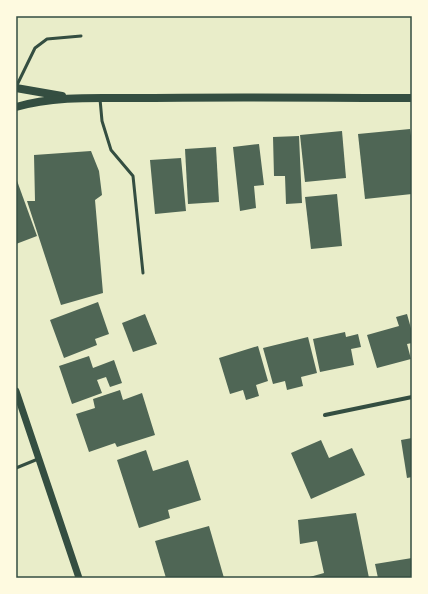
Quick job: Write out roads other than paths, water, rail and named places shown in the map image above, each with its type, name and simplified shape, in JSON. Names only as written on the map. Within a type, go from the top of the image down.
[{"type":"main road","points":[[16,87],[74,99]]},
{"type":"main road","points":[[16,107],[35,101],[74,99],[261,97],[412,98]]},
{"type":"street","points":[[16,391],[79,578]]},
{"type":"street","points":[[325,414],[412,397]]},
{"type":"lane","points":[[16,87],[35,48],[47,39],[81,36]]},
{"type":"lane","points":[[100,99],[102,121],[110,150],[133,176],[143,272]]},
{"type":"lane","points":[[16,468],[38,459]]}]
